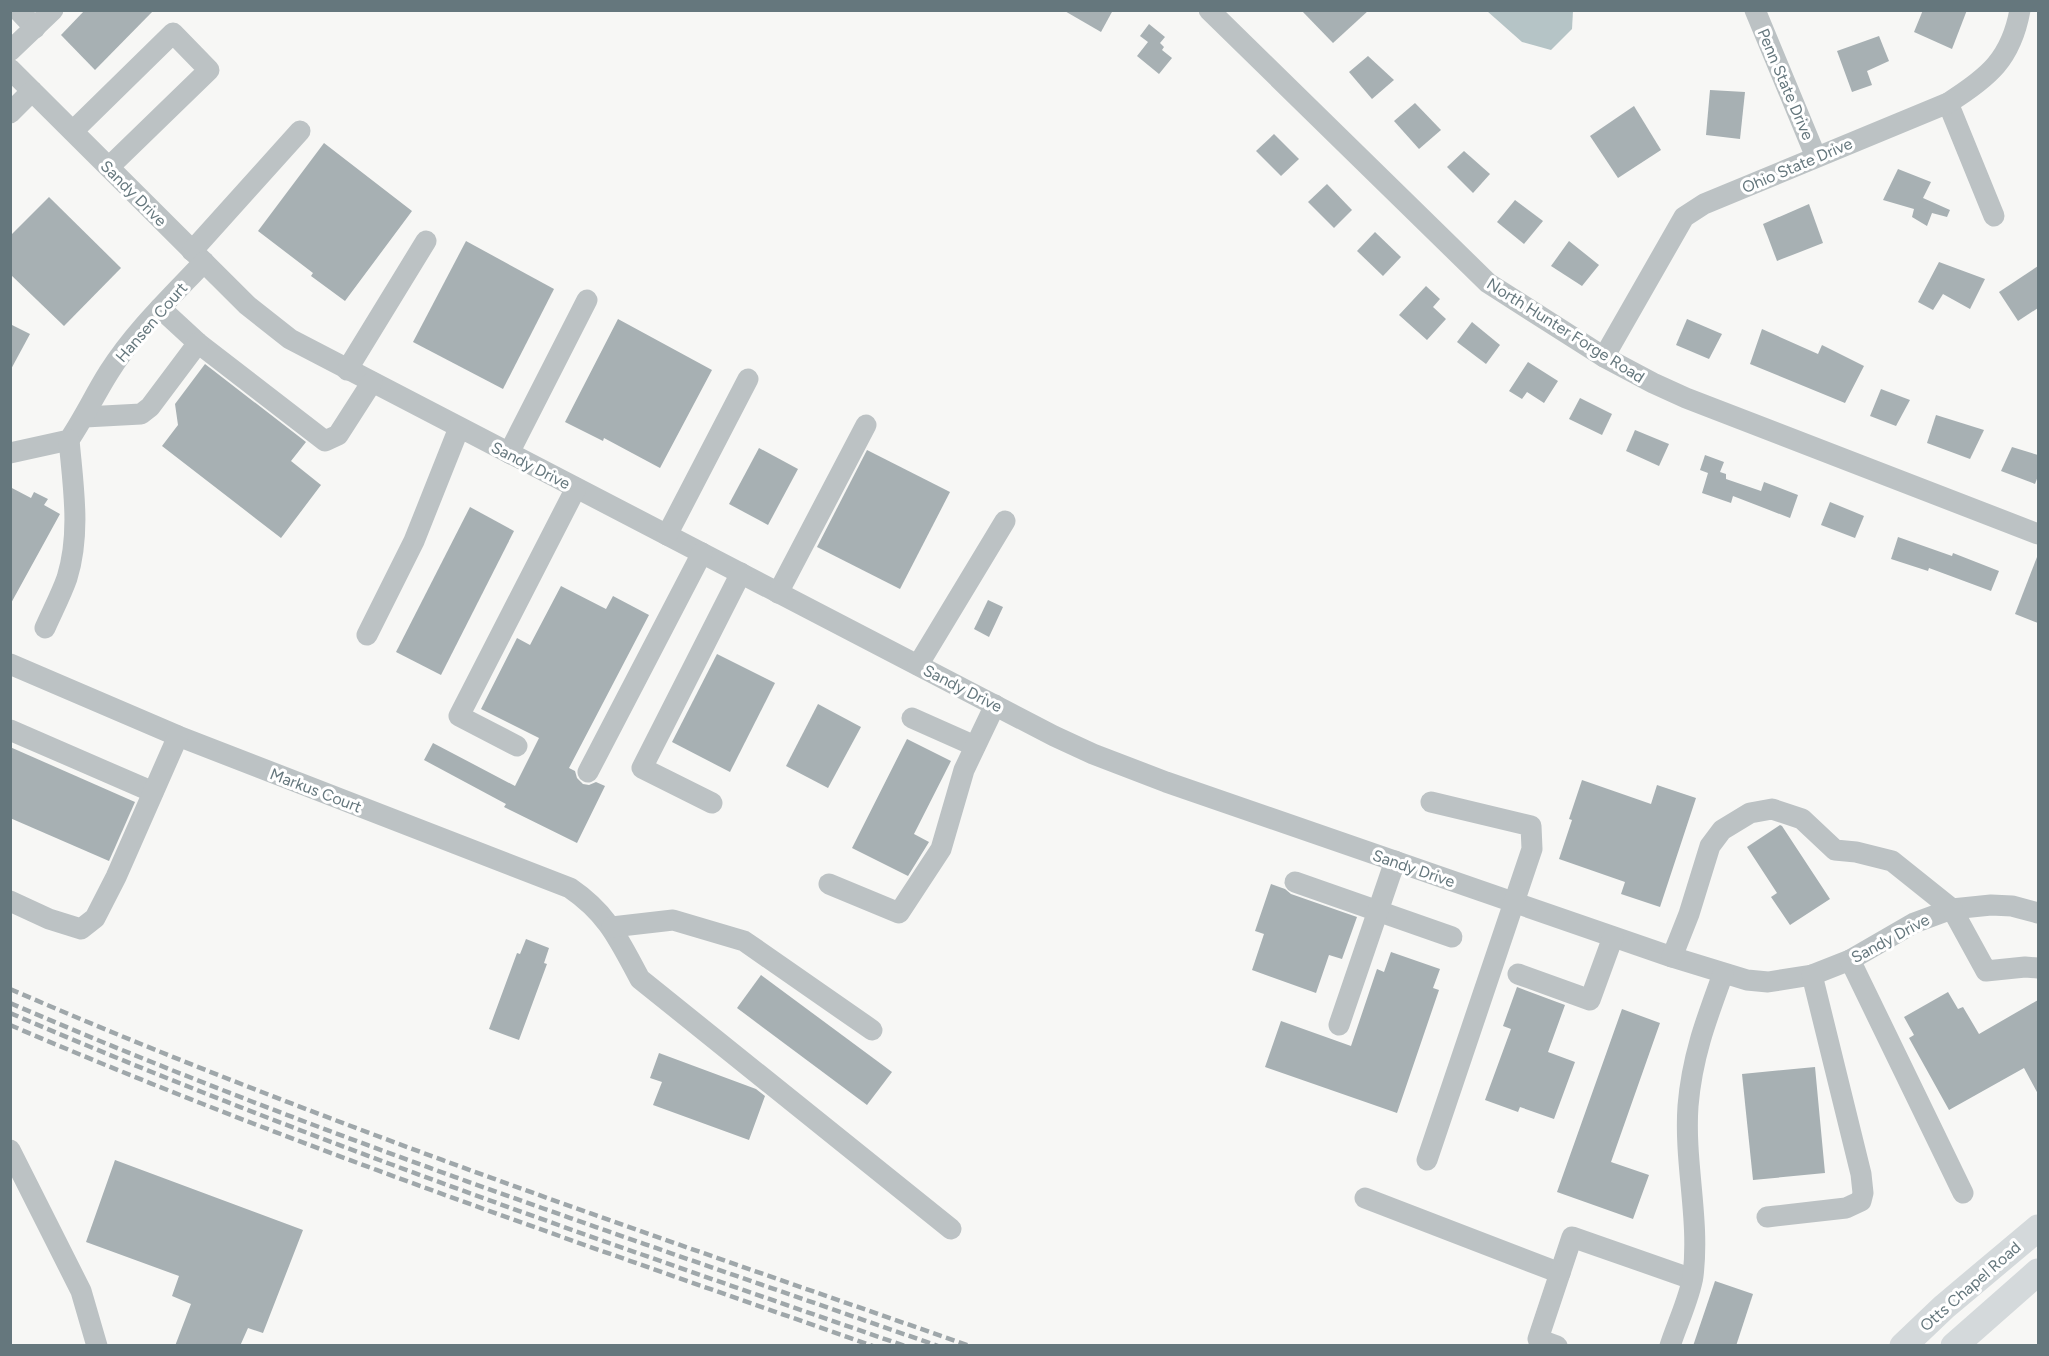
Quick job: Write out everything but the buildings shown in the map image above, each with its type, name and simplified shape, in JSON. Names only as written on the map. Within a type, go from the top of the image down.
[{"type":"main road","name":"Otts Chapel Road","points":[[1904,1346],[1953,1299],[2038,1228]]},
{"type":"main road","name":"Otts Chapel Road","points":[[1954,1346],[2038,1272]]},
{"type":"street","points":[[18,10],[34,28]]},
{"type":"street","points":[[10,51],[53,10]]},
{"type":"street","name":"North Hunter Forge Road","points":[[1209,10],[1488,283],[1604,357],[1686,398],[2038,534]]},
{"type":"street","name":"Penn State Drive","points":[[1755,10],[1816,157]]},
{"type":"street","name":"Ohio State Drive","points":[[1604,357],[1684,217],[1704,204],[1948,103],[1970,90],[1989,74],[2005,55],[2015,33],[2020,10]]},
{"type":"street","points":[[73,131],[173,33],[209,70],[109,167]]},
{"type":"street","name":"Sandy Drive","points":[[10,69],[198,256],[266,321],[290,339],[1054,736],[1127,767],[1613,937],[1747,980],[1768,982],[1812,975],[1850,960],[1914,923],[1952,909],[1991,905],[2012,906],[2038,913]]},
{"type":"street","points":[[10,113],[32,91]]},
{"type":"street","points":[[1948,103],[1994,216]]},
{"type":"street","name":"Hansen Court","points":[[69,440],[85,417],[109,372],[131,341],[160,309],[198,256],[300,131]]},
{"type":"street","points":[[347,370],[426,241]]},
{"type":"street","points":[[509,453],[587,300]]},
{"type":"street","points":[[160,309],[198,343],[325,441],[338,435],[372,382]]},
{"type":"street","points":[[85,417],[141,414],[150,407],[198,343]]},
{"type":"street","points":[[667,535],[748,379]]},
{"type":"street","points":[[778,593],[866,425]]},
{"type":"street","points":[[367,636],[414,541],[459,428]]},
{"type":"street","points":[[10,453],[69,440],[76,512],[74,541],[67,577],[45,628]]},
{"type":"street","points":[[517,746],[459,716],[576,488]]},
{"type":"street","points":[[918,665],[1005,521]]},
{"type":"street","points":[[588,772],[702,553]]},
{"type":"street","points":[[712,803],[642,768],[741,573]]},
{"type":"street","name":"Markus Court","points":[[10,664],[178,736],[570,888],[600,912],[612,927],[640,979],[951,1229]]},
{"type":"street","points":[[829,884],[899,913],[941,849],[964,770],[995,705]]},
{"type":"street","points":[[912,718],[975,746]]},
{"type":"street","points":[[10,730],[153,792]]},
{"type":"street","points":[[10,901],[50,919],[81,928],[95,918],[116,877],[178,736]]},
{"type":"street","points":[[1427,1160],[1532,849],[1531,826],[1431,802]]},
{"type":"street","points":[[1672,957],[1689,914],[1710,846],[1722,831],[1750,813],[1772,809],[1802,819],[1835,850],[1856,852],[1892,861],[1952,909],[1986,971],[2038,968]]},
{"type":"street","points":[[1339,1025],[1395,861]]},
{"type":"street","points":[[1295,882],[1452,937]]},
{"type":"street","points":[[612,927],[673,920],[744,941],[872,1030]]},
{"type":"street","points":[[1518,974],[1590,1000],[1613,937]]},
{"type":"street","points":[[1850,960],[1963,1193]]},
{"type":"street","points":[[1670,1346],[1692,1279],[1695,1242],[1693,1195],[1687,1144],[1692,1072],[1698,1040],[1723,974]]},
{"type":"street","points":[[1767,1217],[1846,1208],[1861,1201],[1863,1193],[1861,1174],[1812,975]]},
{"type":"street","points":[[10,1150],[81,1291],[98,1346]]},
{"type":"street","points":[[1365,1198],[1560,1272]]},
{"type":"street","points":[[1557,1346],[1538,1339],[1572,1237],[1692,1279]]},
{"type":"shaded area","points":[[1487,11],[1573,11],[1572,29],[1551,50],[1522,42]]},
{"type":"railway","points":[[10,989],[128,1039],[367,1132],[970,1346]]},
{"type":"railway","points":[[10,1003],[239,1097],[471,1183],[938,1346]]},
{"type":"railway","points":[[10,1013],[231,1104],[455,1188],[905,1346]]},
{"type":"railway","points":[[10,1025],[223,1112],[438,1193],[873,1346]]}]
